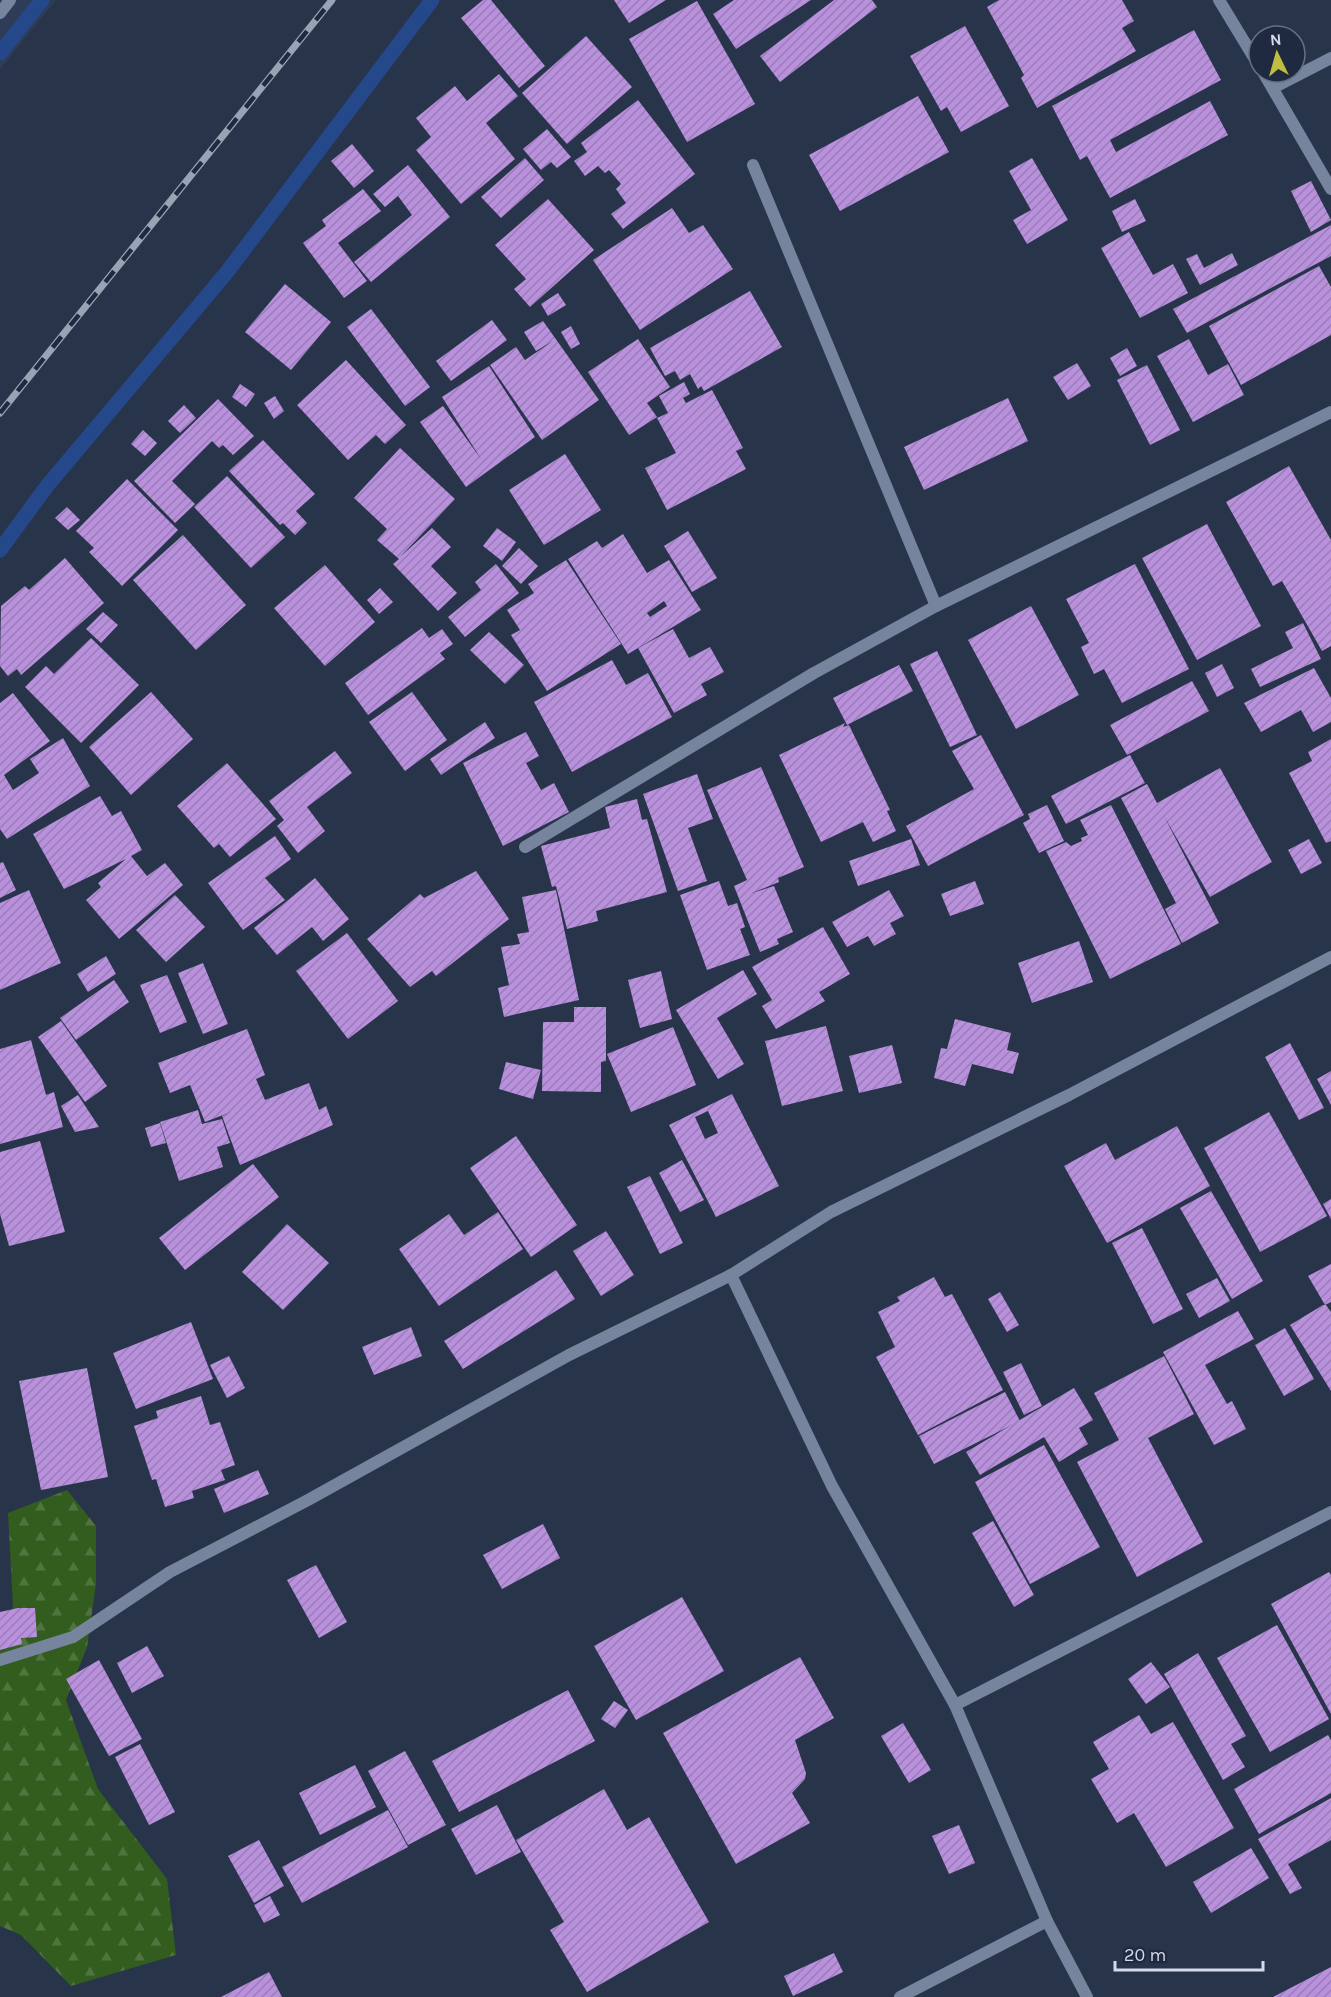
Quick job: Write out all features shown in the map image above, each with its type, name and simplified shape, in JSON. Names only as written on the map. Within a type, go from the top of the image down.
[{"type":"street","points":[[0,13],[10,0]]},
{"type":"street","points":[[1219,0],[1247,46]]},
{"type":"street","points":[[1273,88],[1331,58]]},
{"type":"street","points":[[1270,84],[1331,189]]},
{"type":"street","points":[[753,165],[936,606]]},
{"type":"street","points":[[525,848],[814,673],[936,606],[1331,412]]},
{"type":"street","points":[[0,1660],[73,1637],[170,1572],[308,1500],[569,1355],[731,1275],[831,1212],[1069,1095],[1331,957]]},
{"type":"street","points":[[731,1275],[832,1486],[956,1705],[1047,1921],[1087,1997]]},
{"type":"street","points":[[956,1705],[1331,1512]]},
{"type":"street","points":[[900,1997],[1047,1921]]},
{"type":"shaded area","points":[[0,0],[56,0],[0,69]]},
{"type":"green space","points":[[67,1490],[96,1526],[96,1584],[87,1647],[66,1700],[98,1789],[167,1879],[176,1955],[71,1986],[21,1935],[0,1926],[0,1649],[15,1644],[8,1513]]},
{"type":"building","points":[[483,0],[491,0],[545,66],[519,88],[461,18]]},
{"type":"building","points":[[614,0],[666,0],[629,23]]},
{"type":"building","points":[[734,0],[811,0],[736,49],[713,14]]},
{"type":"building","points":[[834,0],[872,0],[877,7],[780,82],[760,56]]},
{"type":"building","points":[[999,0],[1122,0],[1134,21],[1122,28],[1136,51],[1037,108],[1021,78],[1024,75],[987,7]]},
{"type":"building","points":[[697,1],[755,104],[687,142],[629,39]]},
{"type":"building","points":[[965,26],[1009,106],[961,132],[947,107],[941,111],[910,56]]},
{"type":"building","points":[[1194,30],[1221,80],[1110,140],[1116,152],[1210,101],[1228,135],[1110,198],[1087,156],[1080,160],[1052,106]]},
{"type":"building","points":[[586,36],[632,87],[567,144],[522,93]]},
{"type":"building","points":[[499,74],[518,96],[486,123],[515,159],[461,204],[416,150],[431,137],[416,118],[455,86],[467,101]]},
{"type":"building","points":[[918,96],[949,152],[840,211],[809,155]]},
{"type":"building","points":[[638,100],[695,174],[623,229],[611,214],[626,203],[616,189],[621,184],[609,170],[605,173],[598,166],[585,176],[574,161],[587,152],[581,143]]},
{"type":"building","points":[[547,129],[571,157],[557,168],[551,162],[541,170],[523,149]]},
{"type":"building","points":[[352,144],[374,171],[354,188],[331,161]]},
{"type":"building","points":[[525,158],[544,180],[501,218],[481,197]]},
{"type":"building","points":[[1032,158],[1068,220],[1027,244],[1013,220],[1031,210],[1009,171]]},
{"type":"building","points":[[408,165],[450,217],[371,282],[354,262],[412,215],[398,196],[385,207],[373,194]]},
{"type":"building","points":[[1311,181],[1331,220],[1311,232],[1291,191]]},
{"type":"building","points":[[363,189],[381,211],[338,243],[367,281],[344,298],[303,243],[326,226],[322,220]]},
{"type":"building","points":[[548,199],[594,250],[530,307],[514,289],[526,279],[495,245]]},
{"type":"building","points":[[1135,199],[1146,221],[1122,232],[1112,211]]},
{"type":"building","points":[[672,208],[689,233],[703,225],[733,269],[640,330],[593,260]]},
{"type":"building","points":[[1331,225],[1331,256],[1187,333],[1173,309]]},
{"type":"building","points":[[1129,232],[1153,275],[1173,264],[1188,293],[1140,318],[1101,248]]},
{"type":"building","points":[[1232,253],[1238,265],[1200,285],[1186,259],[1197,254],[1204,268]]},
{"type":"building","points":[[1319,266],[1331,287],[1331,335],[1241,385],[1209,326]]},
{"type":"building","points":[[285,284],[331,322],[291,370],[245,332]]},
{"type":"building","points":[[750,291],[782,347],[704,391],[701,386],[698,389],[690,374],[680,380],[675,371],[665,376],[650,348]]},
{"type":"building","points":[[558,293],[566,305],[548,316],[541,304]]},
{"type":"building","points":[[371,309],[430,387],[405,406],[347,327]]},
{"type":"building","points":[[492,320],[507,340],[451,381],[436,361]]},
{"type":"building","points":[[543,321],[599,400],[542,440],[490,365],[516,347],[525,360],[553,341],[536,351],[524,332]]},
{"type":"building","points":[[571,326],[580,344],[571,349],[561,332]]},
{"type":"building","points":[[638,339],[670,387],[647,403],[657,417],[629,435],[588,372]]},
{"type":"building","points":[[1189,339],[1208,375],[1228,364],[1244,395],[1193,422],[1157,356]]},
{"type":"building","points":[[1127,348],[1137,366],[1120,376],[1110,358]]},
{"type":"building","points":[[346,360],[406,425],[385,444],[376,435],[348,460],[297,405]]},
{"type":"building","points":[[1077,363],[1091,386],[1068,400],[1053,377]]},
{"type":"building","points":[[1147,365],[1180,430],[1150,445],[1117,380]]},
{"type":"building","points":[[489,366],[535,437],[466,487],[420,422],[443,406],[481,459],[442,397]]},
{"type":"building","points":[[684,382],[690,394],[683,398],[686,403],[712,390],[743,448],[736,451],[746,469],[667,510],[645,468],[676,453],[657,418],[668,413],[659,396]]},
{"type":"building","points":[[240,384],[255,394],[246,407],[232,397]]},
{"type":"building","points":[[275,396],[284,411],[274,419],[264,403]]},
{"type":"building","points":[[1008,398],[1028,441],[924,490],[904,447]]},
{"type":"building","points":[[218,399],[254,436],[233,455],[223,445],[219,448],[212,441],[172,481],[195,504],[175,523],[134,481]]},
{"type":"building","points":[[184,405],[196,418],[180,433],[168,421]]},
{"type":"building","points":[[143,430],[157,443],[145,456],[131,444]]},
{"type":"building","points":[[263,440],[315,494],[296,511],[307,523],[295,535],[283,523],[280,525],[229,471]]},
{"type":"building","points":[[400,448],[455,499],[400,557],[432,528],[451,547],[431,566],[457,593],[438,611],[393,564],[399,559],[377,540],[387,529],[354,498]]},
{"type":"building","points":[[565,454],[601,510],[544,545],[509,490]]},
{"type":"building","points":[[1289,466],[1331,540],[1331,646],[1322,651],[1282,581],[1273,586],[1226,502]]},
{"type":"building","points":[[227,476],[285,537],[251,568],[194,507]]},
{"type":"building","points":[[127,479],[178,530],[122,586],[89,552],[94,548],[76,531]]},
{"type":"building","points":[[67,507],[80,520],[68,530],[55,518]]},
{"type":"building","points":[[1207,524],[1261,626],[1197,660],[1142,558]]},
{"type":"building","points":[[497,528],[516,542],[502,561],[483,546]]},
{"type":"building","points":[[688,531],[717,578],[692,592],[664,546]]},
{"type":"building","points":[[623,534],[647,573],[669,560],[701,610],[628,654],[568,559],[597,541],[602,548]],"holes":[[[664,601],[667,606],[650,617],[647,613]]]},
{"type":"building","points":[[183,535],[246,605],[196,650],[133,580]]},
{"type":"building","points":[[519,548],[538,566],[521,584],[502,566]]},
{"type":"building","points":[[65,558],[104,603],[21,675],[17,669],[8,676],[0,666],[1,606],[25,586],[29,590]]},
{"type":"building","points":[[566,560],[621,644],[547,691],[511,635],[520,630],[507,610],[534,593],[528,584]]},
{"type":"building","points":[[496,564],[519,593],[465,637],[448,617],[481,590],[475,582]]},
{"type":"building","points":[[1135,564],[1189,669],[1122,703],[1104,669],[1094,674],[1081,647],[1089,643],[1066,599]]},
{"type":"building","points":[[325,565],[375,622],[325,666],[274,608]]},
{"type":"building","points":[[380,588],[393,602],[379,614],[367,600]]},
{"type":"building","points":[[1031,606],[1079,695],[1016,729],[968,640]]},
{"type":"building","points":[[103,612],[118,625],[101,643],[86,629]]},
{"type":"building","points":[[1303,623],[1321,659],[1260,687],[1251,669],[1293,648],[1285,632]]},
{"type":"building","points":[[422,628],[429,638],[442,629],[453,644],[440,653],[445,659],[368,715],[345,683]]},
{"type":"building","points":[[673,629],[689,658],[710,647],[724,672],[701,684],[707,695],[674,713],[638,648]]},
{"type":"building","points":[[489,632],[524,665],[505,684],[470,650]]},
{"type":"building","points":[[91,638],[139,685],[81,743],[25,687],[46,666],[54,674]]},
{"type":"building","points":[[937,651],[977,735],[950,747],[910,664]]},
{"type":"building","points":[[612,660],[626,685],[648,673],[672,717],[572,772],[534,702]]},
{"type":"building","points":[[1222,664],[1234,688],[1217,697],[1205,673]]},
{"type":"building","points":[[899,665],[913,691],[847,725],[833,698]]},
{"type":"building","points":[[1314,668],[1331,698],[1331,722],[1313,732],[1301,710],[1261,732],[1244,703]]},
{"type":"building","points":[[1192,681],[1209,711],[1127,755],[1110,725]]},
{"type":"building","points":[[151,692],[193,739],[131,795],[89,747]]},
{"type":"building","points":[[412,692],[447,740],[405,771],[369,722]]},
{"type":"building","points":[[13,693],[50,741],[4,775],[13,790],[39,773],[30,759],[63,738],[90,786],[7,839],[0,829],[0,703]]},
{"type":"building","points":[[485,722],[495,738],[441,775],[430,759]]},
{"type":"building","points":[[845,723],[843,727],[849,725],[890,810],[887,811],[896,831],[873,842],[863,822],[821,842],[779,755]]},
{"type":"building","points":[[526,732],[539,756],[526,763],[541,790],[554,783],[569,812],[503,846],[463,763]]},
{"type":"building","points":[[981,735],[1024,815],[928,866],[906,826],[974,789],[952,751]]},
{"type":"building","points":[[1331,739],[1331,841],[1326,843],[1289,773],[1312,761],[1308,752]]},
{"type":"building","points":[[335,751],[352,773],[307,807],[325,831],[298,853],[277,826],[284,820],[269,801]]},
{"type":"building","points":[[1130,755],[1145,783],[1066,824],[1051,796]]},
{"type":"building","points":[[227,763],[276,819],[230,857],[219,844],[214,848],[177,806]]},
{"type":"building","points":[[761,767],[804,867],[778,878],[779,882],[752,893],[774,886],[793,932],[777,939],[779,944],[760,952],[734,886],[747,880],[707,790]]},
{"type":"building","points":[[1220,768],[1272,862],[1210,897],[1164,816],[1219,923],[1182,943],[1165,909],[1176,903],[1121,798],[1147,784],[1157,803]]},
{"type":"building","points":[[697,774],[713,819],[688,828],[707,881],[678,891],[643,794]]},
{"type":"building","points":[[100,796],[112,816],[121,811],[142,850],[131,856],[147,876],[165,863],[183,885],[119,939],[86,900],[101,887],[98,883],[126,859],[64,889],[33,834]]},
{"type":"building","points":[[637,799],[642,820],[647,819],[667,892],[596,911],[598,921],[567,929],[556,886],[552,887],[541,846],[610,828],[605,807]]},
{"type":"building","points":[[1047,805],[1064,841],[1039,853],[1023,823],[1030,819],[1028,814]]},
{"type":"building","points":[[1111,805],[1181,944],[1110,979],[1046,851],[1066,842],[1071,846],[1082,841],[1081,838],[1088,835],[1080,820]]},
{"type":"building","points":[[275,836],[291,859],[265,878],[285,900],[243,930],[208,883]]},
{"type":"building","points":[[911,839],[920,865],[858,886],[849,861]]},
{"type":"building","points":[[1309,839],[1322,863],[1301,874],[1288,850]]},
{"type":"building","points":[[3,862],[16,890],[0,898],[0,863]]},
{"type":"building","points":[[476,871],[509,919],[436,976],[432,971],[410,987],[367,939],[420,894],[424,898]]},
{"type":"building","points":[[315,878],[349,919],[323,941],[312,927],[277,955],[254,928]]},
{"type":"building","points":[[719,881],[728,906],[737,903],[745,927],[740,929],[750,955],[707,970],[680,895]]},
{"type":"building","points":[[975,881],[984,904],[950,916],[941,894]]},
{"type":"building","points":[[29,890],[61,963],[0,990],[0,903]]},
{"type":"building","points":[[556,890],[579,1000],[504,1017],[498,988],[509,985],[501,947],[520,944],[517,934],[529,932],[522,897]]},
{"type":"building","points":[[889,890],[904,916],[890,923],[896,934],[874,946],[868,936],[847,947],[832,922]]},
{"type":"building","points":[[175,895],[205,927],[166,962],[136,930]]},
{"type":"building","points":[[823,927],[850,974],[819,992],[825,1001],[776,1029],[762,1006],[772,1000],[752,967]]},
{"type":"building","points":[[347,933],[398,1001],[348,1039],[296,971]]},
{"type":"building","points":[[1079,941],[1093,982],[1032,1003],[1018,963]]},
{"type":"building","points":[[106,956],[116,974],[88,992],[77,974]]},
{"type":"building","points":[[203,963],[228,1024],[203,1034],[178,973]]},
{"type":"building","points":[[743,970],[757,994],[717,1018],[744,1064],[718,1079],[676,1010]]},
{"type":"building","points":[[661,971],[672,1019],[640,1028],[628,980]]},
{"type":"building","points":[[167,975],[187,1022],[160,1033],[140,985]]},
{"type":"building","points":[[114,980],[129,1002],[76,1040],[60,1018]]},
{"type":"building","points":[[574,1007],[606,1007],[606,1061],[601,1062],[601,1092],[542,1091],[543,1022],[574,1022]]},
{"type":"building","points":[[955,1019],[1011,1033],[1007,1050],[1019,1053],[1013,1074],[972,1064],[965,1086],[934,1078],[941,1048],[947,1049]]},
{"type":"building","points":[[61,1021],[107,1086],[85,1102],[38,1037]]},
{"type":"building","points":[[826,1026],[843,1091],[782,1106],[765,1041]]},
{"type":"building","points":[[673,1027],[696,1085],[631,1112],[607,1054]]},
{"type":"building","points":[[247,1029],[265,1075],[256,1079],[265,1100],[309,1083],[319,1110],[326,1106],[333,1125],[240,1165],[222,1116],[231,1112],[205,1122],[190,1085],[170,1093],[158,1063]]},
{"type":"building","points":[[31,1040],[46,1095],[54,1092],[63,1127],[0,1144],[0,1049]]},
{"type":"building","points":[[1290,1043],[1324,1108],[1299,1120],[1265,1057]]},
{"type":"building","points":[[892,1045],[902,1083],[859,1093],[849,1056]]},
{"type":"building","points":[[506,1062],[541,1070],[533,1099],[499,1089]]},
{"type":"building","points":[[1331,1071],[1331,1105],[1317,1079]]},
{"type":"building","points":[[732,1094],[779,1186],[716,1217],[669,1125]],"holes":[[[708,1111],[718,1133],[705,1139],[695,1117]]]},
{"type":"building","points":[[78,1095],[99,1127],[75,1132],[61,1106]]},
{"type":"building","points":[[198,1110],[202,1124],[222,1119],[230,1143],[217,1147],[223,1167],[179,1181],[160,1122]]},
{"type":"building","points":[[1269,1112],[1327,1216],[1260,1252],[1204,1148]]},
{"type":"building","points":[[160,1123],[166,1143],[151,1147],[145,1128]]},
{"type":"building","points":[[1177,1126],[1210,1186],[1107,1243],[1064,1166],[1106,1143],[1115,1160]]},
{"type":"building","points":[[516,1136],[577,1225],[531,1257],[470,1168]]},
{"type":"building","points":[[40,1141],[65,1232],[9,1246],[0,1214],[0,1152]]},
{"type":"building","points":[[682,1160],[704,1200],[680,1212],[659,1173]]},
{"type":"building","points":[[253,1164],[279,1197],[185,1270],[159,1238]]},
{"type":"building","points":[[650,1176],[683,1243],[660,1254],[627,1187]]},
{"type":"building","points":[[1211,1191],[1263,1281],[1232,1299],[1180,1208]]},
{"type":"building","points":[[1331,1199],[1331,1219],[1323,1204]]},
{"type":"building","points":[[498,1212],[523,1249],[439,1306],[399,1249],[449,1214],[464,1235]]},
{"type":"building","points":[[287,1224],[329,1263],[283,1310],[242,1272]]},
{"type":"building","points":[[1142,1228],[1183,1309],[1153,1324],[1112,1243]]},
{"type":"building","points":[[606,1231],[634,1275],[601,1296],[573,1251]]},
{"type":"building","points":[[1331,1264],[1331,1302],[1325,1305],[1308,1276]]},
{"type":"building","points":[[556,1270],[575,1299],[463,1369],[444,1341]]},
{"type":"building","points":[[934,1277],[945,1297],[952,1294],[1003,1390],[918,1435],[876,1357],[895,1347],[878,1312],[900,1301],[897,1297]]},
{"type":"building","points":[[1217,1278],[1230,1301],[1199,1318],[1186,1294]]},
{"type":"building","points":[[1000,1292],[1019,1325],[1007,1332],[988,1299]]},
{"type":"building","points":[[1326,1305],[1331,1312],[1331,1391],[1290,1325]]},
{"type":"building","points":[[1238,1311],[1254,1339],[1205,1365],[1227,1404],[1232,1401],[1246,1429],[1214,1445],[1163,1352]]},
{"type":"building","points":[[191,1322],[213,1379],[136,1409],[113,1353]]},
{"type":"building","points":[[411,1327],[422,1356],[374,1375],[362,1347]]},
{"type":"building","points":[[1285,1328],[1314,1379],[1284,1396],[1255,1345]]},
{"type":"building","points":[[229,1356],[245,1388],[227,1398],[210,1365]]},
{"type":"building","points":[[1164,1356],[1194,1414],[1148,1438],[1203,1542],[1137,1577],[1077,1462],[1119,1440],[1094,1393]]},
{"type":"building","points":[[1021,1363],[1042,1406],[1024,1415],[1003,1372]]},
{"type":"building","points":[[87,1368],[108,1477],[41,1490],[19,1381]]},
{"type":"building","points":[[1074,1388],[1093,1420],[1079,1428],[1088,1444],[1059,1462],[1044,1437],[980,1475],[966,1452]]},
{"type":"building","points":[[1005,1392],[1020,1421],[934,1464],[919,1436]]},
{"type":"building","points":[[201,1396],[210,1425],[220,1422],[235,1465],[221,1470],[225,1480],[192,1491],[194,1498],[165,1507],[156,1479],[152,1480],[134,1426],[158,1418],[156,1411]]},
{"type":"building","points":[[1044,1445],[1100,1547],[1030,1584],[975,1482]]},
{"type":"building","points":[[258,1470],[269,1494],[224,1513],[214,1489]]},
{"type":"building","points":[[993,1521],[1034,1595],[1014,1607],[972,1533]]},
{"type":"building","points":[[543,1524],[560,1558],[502,1589],[483,1555]]},
{"type":"building","points":[[316,1565],[347,1622],[319,1638],[287,1580]]},
{"type":"building","points":[[1329,1572],[1331,1575],[1331,1714],[1271,1604]]},
{"type":"building","points":[[682,1597],[724,1671],[636,1720],[594,1646]]},
{"type":"building","points":[[18,1608],[35,1608],[37,1637],[21,1638],[22,1644],[0,1650],[0,1612]]},
{"type":"building","points":[[1277,1625],[1329,1719],[1270,1752],[1217,1658]]},
{"type":"building","points":[[147,1646],[164,1676],[132,1693],[117,1663]]},
{"type":"building","points":[[1198,1653],[1246,1736],[1231,1744],[1245,1767],[1223,1780],[1164,1674]]},
{"type":"building","points":[[800,1657],[834,1718],[795,1740],[806,1773],[805,1779],[792,1793],[810,1823],[736,1864],[663,1733]]},
{"type":"building","points":[[99,1660],[142,1739],[109,1756],[66,1679]]},
{"type":"building","points":[[1151,1662],[1170,1687],[1146,1704],[1128,1679]]},
{"type":"building","points":[[568,1690],[595,1741],[459,1812],[432,1761]]},
{"type":"building","points":[[614,1701],[628,1710],[615,1728],[601,1719]]},
{"type":"building","points":[[1139,1715],[1151,1734],[1173,1722],[1234,1828],[1166,1867],[1134,1813],[1117,1823],[1091,1779],[1109,1769],[1093,1742]]},
{"type":"building","points":[[903,1723],[931,1770],[909,1783],[881,1736]]},
{"type":"building","points":[[1328,1735],[1331,1740],[1331,1793],[1259,1834],[1234,1789]]},
{"type":"building","points":[[140,1744],[175,1812],[149,1825],[115,1757]]},
{"type":"building","points":[[405,1751],[446,1825],[408,1845],[368,1771]]},
{"type":"building","points":[[355,1765],[376,1807],[320,1835],[299,1793]]},
{"type":"building","points":[[604,1789],[627,1830],[649,1817],[709,1922],[587,1992],[550,1930],[564,1922],[516,1840]]},
{"type":"building","points":[[1331,1798],[1331,1840],[1288,1864],[1302,1888],[1290,1894],[1258,1839]]},
{"type":"building","points":[[497,1805],[521,1852],[476,1875],[451,1829]]},
{"type":"building","points":[[388,1810],[408,1847],[302,1903],[282,1867]]},
{"type":"building","points":[[959,1825],[975,1863],[949,1874],[932,1836]]},
{"type":"building","points":[[259,1840],[284,1886],[254,1903],[228,1856]]},
{"type":"building","points":[[1251,1848],[1269,1878],[1211,1913],[1193,1882]]},
{"type":"building","points":[[270,1896],[280,1915],[264,1923],[254,1905]]},
{"type":"building","points":[[834,1953],[843,1972],[793,1996],[784,1976]]},
{"type":"building","points":[[1331,1967],[1331,1997],[1273,1997]]},
{"type":"building","points":[[269,1972],[282,1997],[221,1997]]},
{"type":"waterway","points":[[0,53],[42,0]]},
{"type":"waterway","points":[[0,550],[47,486],[227,272],[432,0]]},
{"type":"railway","points":[[0,413],[332,0]]}]
